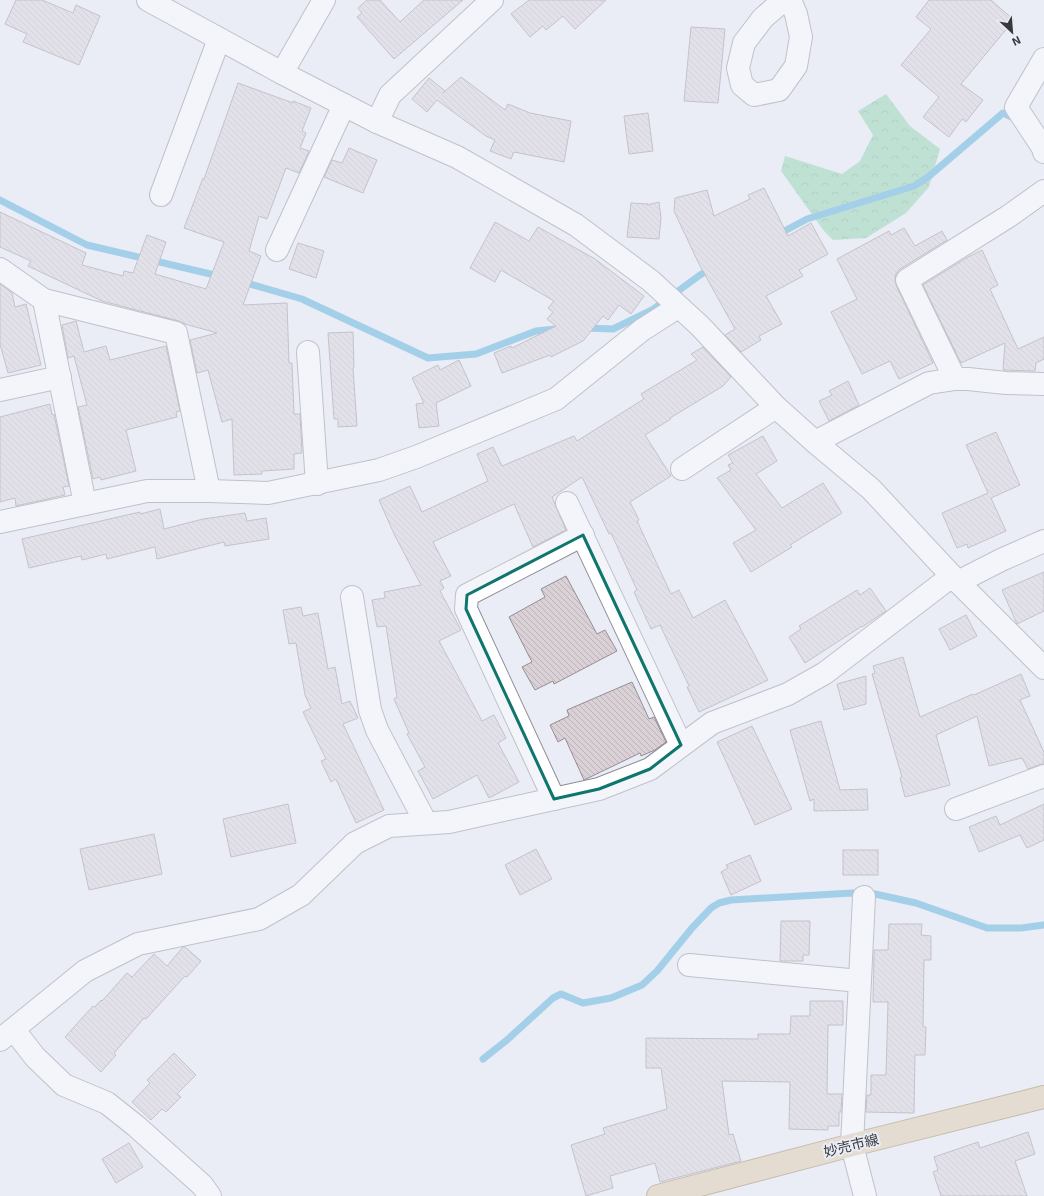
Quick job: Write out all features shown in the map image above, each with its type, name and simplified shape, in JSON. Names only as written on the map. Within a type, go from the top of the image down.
[{"type":"main road","name":"妙売市線","points":[[658,1196],[852,1145],[1044,1097]]},
{"type":"street","points":[[148,0],[218,39],[377,122],[456,157],[576,226],[651,281],[700,326],[776,407],[871,489],[955,579],[1044,668]]},
{"type":"street","points":[[282,73],[324,0]]},
{"type":"street","points":[[377,122],[390,95],[492,0]]},
{"type":"street","points":[[784,0],[763,18],[744,43],[738,68],[742,85],[754,95],[779,90],[796,66],[801,36],[796,14],[790,0]]},
{"type":"street","points":[[161,194],[218,39]]},
{"type":"street","points":[[1044,59],[1016,107],[1043,148],[1044,152]]},
{"type":"street","points":[[277,250],[344,105]]},
{"type":"street","points":[[955,379],[907,280],[1009,216],[1044,190]]},
{"type":"street","points":[[0,269],[44,300],[176,333],[209,491]]},
{"type":"street","points":[[44,300],[85,504]]},
{"type":"street","points":[[0,522],[147,491],[268,493],[379,470],[416,457],[556,399],[642,330],[678,306]]},
{"type":"street","points":[[308,352],[317,484]]},
{"type":"street","points":[[0,390],[60,377]]},
{"type":"street","points":[[815,442],[929,383],[955,379],[968,379],[1006,383],[1044,384]]},
{"type":"street","points":[[682,469],[776,407]]},
{"type":"street","points":[[567,503],[682,745]]},
{"type":"street","points":[[554,799],[466,609],[467,595],[582,535]]},
{"type":"street","points":[[210,1196],[202,1185],[108,1103],[64,1085],[35,1057],[7,1035],[85,971],[138,944],[259,919],[301,896],[355,843],[389,826],[449,822],[599,789],[650,769],[712,723],[788,694],[825,673],[955,579],[1044,541]]},
{"type":"street","points":[[352,597],[370,710],[377,730],[426,824]]},
{"type":"street","points":[[956,809],[1044,776]]},
{"type":"street","points":[[864,897],[852,1145],[864,1196]]},
{"type":"street","points":[[689,965],[860,981]]},
{"type":"highlighted area","points":[[583,535],[681,745],[650,769],[599,789],[554,799],[466,609],[467,595]]},
{"type":"green space","points":[[886,94],[910,126],[940,149],[929,187],[906,213],[866,238],[833,240],[824,231],[781,171],[785,156],[842,174],[860,161],[873,135],[858,111]]},
{"type":"building","points":[[16,0],[42,0],[73,13],[76,5],[100,16],[79,65],[23,42],[27,34],[5,24]]},
{"type":"building","points":[[367,0],[380,0],[400,22],[424,0],[463,0],[394,59],[357,17],[362,13],[358,8]]},
{"type":"building","points":[[529,0],[606,0],[575,29],[563,16],[546,30],[543,26],[530,37],[511,14]]},
{"type":"building","points":[[929,0],[991,0],[1014,20],[961,84],[983,100],[966,122],[962,119],[949,137],[923,117],[939,97],[901,65],[931,29],[916,17]]},
{"type":"building","points":[[691,27],[725,29],[718,103],[684,101]]},
{"type":"building","points":[[461,77],[505,110],[508,104],[530,113],[571,121],[564,162],[514,152],[511,159],[490,151],[495,140],[486,136],[437,100],[427,112],[412,99],[429,78],[445,91],[443,93]]},
{"type":"building","points":[[238,83],[311,108],[302,131],[306,133],[300,148],[309,151],[299,173],[286,168],[267,219],[259,216],[249,251],[261,256],[243,305],[287,303],[289,363],[292,363],[294,414],[300,414],[302,453],[294,454],[294,469],[262,471],[262,474],[234,475],[232,419],[222,422],[208,370],[197,373],[190,340],[217,333],[179,321],[102,301],[28,266],[31,261],[0,247],[0,212],[86,253],[82,265],[123,276],[124,271],[133,273],[147,235],[166,242],[155,274],[206,289],[224,242],[184,228],[203,178],[204,179]]},
{"type":"building","points":[[648,113],[653,151],[629,154],[624,116]]},
{"type":"building","points":[[349,148],[377,160],[363,193],[324,177],[332,160],[342,163]]},
{"type":"building","points":[[764,188],[788,236],[811,223],[828,254],[799,270],[803,276],[766,296],[782,324],[759,336],[761,340],[741,352],[725,335],[735,329],[699,264],[674,211],[675,198],[707,190],[714,216],[750,199],[748,195]]},
{"type":"building","points":[[659,202],[661,218],[659,239],[627,237],[631,203],[648,204],[647,205]]},
{"type":"building","points":[[495,222],[529,241],[538,227],[595,259],[644,296],[631,314],[619,305],[608,320],[603,316],[583,341],[551,357],[550,355],[502,373],[494,353],[511,346],[512,348],[556,326],[547,319],[553,312],[548,308],[554,301],[501,270],[495,282],[470,268]]},
{"type":"building","points":[[904,228],[915,246],[942,231],[947,240],[900,269],[896,273],[895,279],[896,285],[933,363],[899,379],[890,361],[862,374],[831,312],[857,299],[837,259],[889,231],[891,235]]},
{"type":"building","points":[[298,243],[324,251],[316,278],[289,269]]},
{"type":"building","points":[[982,250],[998,285],[990,289],[1018,349],[1044,337],[1044,359],[1036,363],[1035,371],[1003,370],[1005,343],[961,363],[923,285]]},
{"type":"building","points":[[0,284],[12,293],[15,307],[26,304],[41,365],[8,373],[0,344]]},
{"type":"building","points":[[76,321],[84,352],[106,346],[110,360],[166,346],[180,411],[176,412],[177,417],[126,430],[136,471],[101,480],[100,477],[93,479],[78,407],[87,405],[74,356],[68,358],[62,325]]},
{"type":"building","points":[[353,332],[353,368],[357,426],[338,427],[338,419],[334,419],[328,333]]},
{"type":"building","points":[[703,347],[731,377],[723,386],[645,435],[671,476],[630,502],[639,520],[637,521],[671,594],[679,590],[693,618],[725,600],[768,680],[699,712],[687,687],[689,686],[660,625],[651,629],[634,592],[637,590],[611,533],[609,534],[582,477],[552,497],[566,530],[533,547],[514,504],[433,542],[451,576],[440,581],[444,588],[440,591],[461,630],[439,641],[482,721],[494,715],[506,738],[498,743],[519,782],[489,798],[477,775],[433,799],[418,771],[425,767],[407,734],[409,733],[394,699],[397,697],[386,626],[377,627],[372,600],[385,598],[384,592],[421,585],[395,536],[379,500],[410,486],[422,512],[488,481],[477,454],[493,447],[502,466],[574,436],[577,441],[644,399],[641,394],[697,360],[691,354]]},
{"type":"building","points":[[459,360],[471,386],[436,403],[439,426],[419,428],[416,404],[424,403],[412,378],[438,365],[440,370]]},
{"type":"building","points":[[848,381],[859,405],[829,421],[819,401],[832,395],[829,391]]},
{"type":"building","points":[[50,404],[52,415],[54,414],[69,486],[63,487],[65,495],[16,506],[15,498],[0,502],[0,417]]},
{"type":"building","points":[[996,432],[1020,485],[991,498],[1006,531],[968,548],[967,544],[957,548],[942,513],[988,493],[966,445]]},
{"type":"building","points":[[763,436],[777,461],[756,474],[782,508],[823,483],[842,513],[790,545],[792,547],[751,572],[733,543],[756,530],[717,478],[731,470],[728,465],[733,463],[728,455]]},
{"type":"building","points":[[160,509],[164,529],[203,519],[245,513],[247,521],[266,518],[269,539],[225,546],[224,542],[157,559],[155,547],[107,559],[106,554],[82,560],[81,556],[29,568],[22,539],[140,512],[140,514]]},
{"type":"building","points":[[1044,572],[1044,611],[1017,624],[1002,590]]},
{"type":"building","points":[[566,576],[597,634],[605,630],[617,651],[554,684],[553,681],[535,690],[522,667],[532,662],[509,617],[545,597],[541,589]]},
{"type":"building","points":[[870,588],[886,611],[805,663],[789,637],[801,629],[799,626],[857,590],[860,595]]},
{"type":"building","points":[[301,607],[303,616],[318,613],[328,669],[335,667],[342,704],[350,701],[358,718],[343,724],[384,810],[356,823],[336,779],[331,782],[321,761],[326,759],[303,712],[311,708],[305,695],[296,643],[289,644],[283,610]]},
{"type":"building","points":[[966,615],[977,636],[950,650],[939,629]]},
{"type":"building","points":[[903,657],[920,717],[1021,674],[1030,696],[1020,700],[1044,752],[1044,763],[1028,769],[1022,758],[989,766],[977,716],[936,735],[950,785],[905,797],[900,778],[902,777],[872,674],[875,673],[873,666]]},
{"type":"building","points":[[866,676],[866,704],[844,710],[837,684]]},
{"type":"building","points":[[632,682],[649,719],[654,717],[666,742],[655,750],[641,756],[640,753],[584,780],[565,738],[558,742],[550,725],[569,716],[567,710]]},
{"type":"building","points":[[821,721],[840,790],[867,789],[868,810],[814,811],[814,799],[810,801],[790,730]]},
{"type":"building","points":[[752,726],[792,809],[755,825],[717,742]]},
{"type":"building","points":[[288,804],[296,843],[231,857],[223,819]]},
{"type":"building","points":[[1044,804],[1044,840],[1027,848],[1020,835],[979,852],[969,827],[996,816],[1000,825]]},
{"type":"building","points":[[154,834],[162,874],[89,890],[80,849]]},
{"type":"building","points":[[536,849],[552,879],[520,895],[505,865]]},
{"type":"building","points":[[843,850],[878,850],[878,875],[843,875]]},
{"type":"building","points":[[750,855],[761,881],[731,895],[721,872],[728,868],[726,865]]},
{"type":"building","points":[[781,921],[810,921],[809,955],[803,955],[803,961],[780,961]]},
{"type":"building","points":[[889,924],[922,924],[921,935],[931,936],[931,960],[924,960],[923,1027],[926,1027],[925,1055],[915,1055],[914,1113],[866,1112],[867,1095],[871,1095],[871,1075],[886,1075],[888,1002],[873,1002],[874,950],[888,950]]},
{"type":"building","points":[[183,947],[185,947],[201,961],[187,977],[185,976],[146,1019],[144,1018],[114,1053],[116,1055],[101,1072],[65,1037],[93,1006],[95,1007],[101,1000],[102,1001],[127,973],[132,977],[154,954],[167,966]]},
{"type":"building","points":[[810,1001],[843,1001],[843,1025],[828,1025],[827,1094],[842,1094],[841,1112],[839,1112],[839,1126],[828,1126],[828,1130],[789,1129],[790,1082],[722,1081],[729,1135],[733,1134],[741,1161],[660,1182],[655,1163],[610,1176],[613,1188],[586,1196],[571,1145],[605,1134],[603,1128],[667,1109],[661,1068],[646,1068],[646,1038],[758,1039],[758,1034],[790,1034],[791,1016],[810,1016]]},
{"type":"building","points":[[174,1053],[196,1075],[177,1094],[181,1097],[166,1112],[162,1109],[151,1120],[132,1102],[150,1083],[147,1080]]},
{"type":"building","points":[[1028,1132],[1035,1154],[1015,1161],[1027,1196],[941,1196],[933,1172],[938,1170],[934,1157],[978,1142],[980,1148]]},
{"type":"building","points":[[129,1143],[143,1167],[116,1183],[102,1159]]},
{"type":"waterway","points":[[777,235],[807,219],[914,186],[928,177],[1003,113],[1016,119]]},
{"type":"waterway","points":[[0,200],[87,245],[219,276]]},
{"type":"waterway","points":[[585,328],[613,329],[652,310],[712,268]]},
{"type":"waterway","points":[[243,282],[302,299],[428,358],[476,354],[536,331],[556,329]]},
{"type":"waterway","points":[[483,1059],[507,1040],[553,998],[561,994],[583,1003],[611,998],[642,985],[657,971],[692,928],[711,908],[719,903],[731,900],[852,893],[875,894],[916,903],[987,928],[1021,928],[1044,925]]}]
